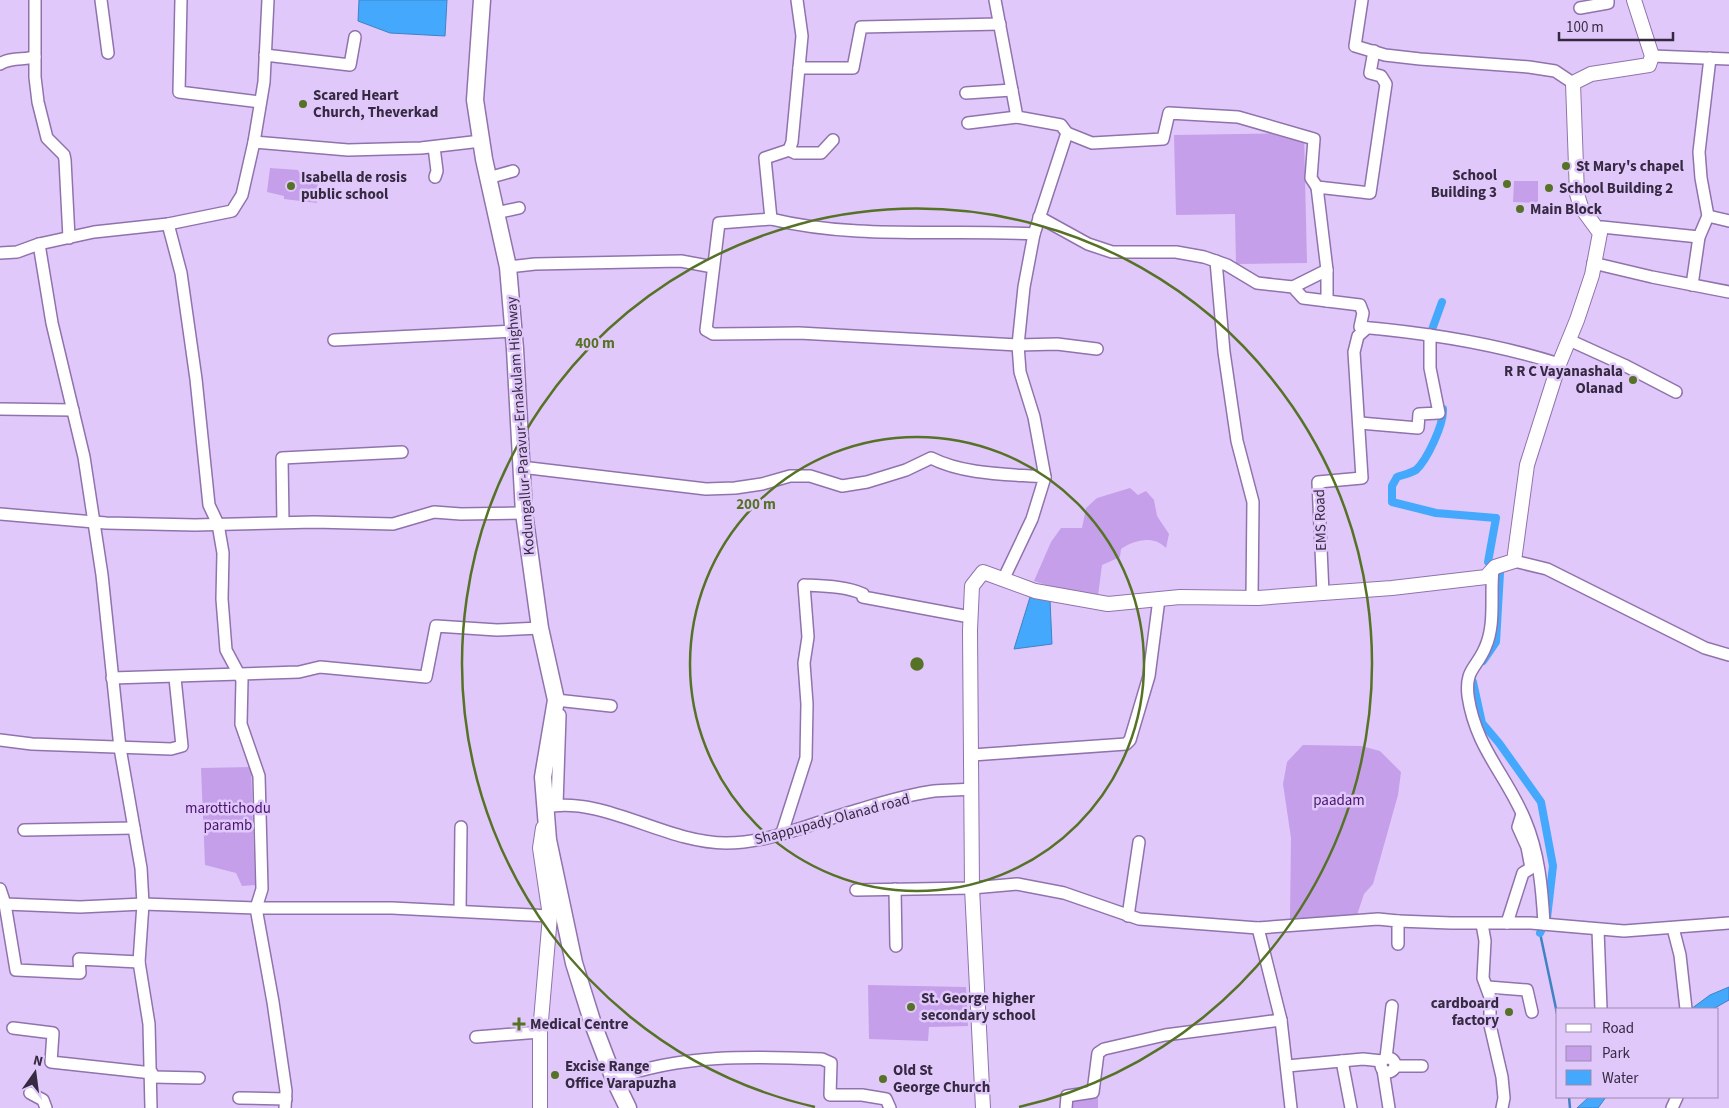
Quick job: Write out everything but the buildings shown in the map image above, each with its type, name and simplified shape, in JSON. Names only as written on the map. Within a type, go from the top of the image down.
[{"type":"highway","name":"Kodungallur-Paravur-Ernakulam Highway","points":[[482,0],[475,100],[488,178],[508,267],[514,331],[524,513],[540,628],[556,700],[543,777],[552,806],[548,840],[574,963],[593,1024],[614,1079],[628,1108]]},
{"type":"main road","points":[[983,1108],[972,888],[970,617],[972,586],[983,572],[1035,591],[1108,604],[1180,597],[1252,598],[1392,588],[1486,576],[1494,568],[1514,560],[1527,465],[1559,364],[1592,275],[1600,233],[1581,207],[1577,194],[1573,83],[1591,74],[1649,65],[1652,56],[1634,0]]},
{"type":"main road","points":[[540,1108],[540,1032],[550,916],[540,848],[552,806]]},
{"type":"street","points":[[35,0],[35,57],[38,102],[47,138],[64,154],[68,238]]},
{"type":"street","points":[[101,0],[108,53]]},
{"type":"street","points":[[181,0],[179,92],[260,102]]},
{"type":"street","points":[[0,253],[17,252],[39,244],[94,232],[168,224],[232,211],[242,195],[254,142],[266,55],[268,0]]},
{"type":"street","points":[[789,150],[792,142],[802,36],[798,0]]},
{"type":"street","points":[[995,0],[1017,117]]},
{"type":"street","points":[[1362,0],[1355,46],[1420,59],[1529,66],[1554,71],[1573,83]]},
{"type":"street","points":[[1580,8],[1608,4],[1608,0]]},
{"type":"street","points":[[800,68],[853,68],[861,27],[1000,24]]},
{"type":"street","points":[[266,55],[350,64],[355,37]]},
{"type":"street","points":[[1317,187],[1370,193],[1386,84],[1381,76],[1370,73],[1374,51]]},
{"type":"street","points":[[1652,56],[1729,59]]},
{"type":"street","points":[[1,61],[35,57]]},
{"type":"street","points":[[1692,285],[1698,237],[1708,216],[1701,178],[1699,152],[1710,58]]},
{"type":"street","points":[[966,93],[1012,90]]},
{"type":"street","points":[[968,123],[1017,117],[1060,125],[1067,133],[1092,143],[1148,141],[1163,139],[1169,113],[1244,119],[1314,139],[1311,178],[1317,187],[1327,270],[1327,302]]},
{"type":"street","points":[[1003,580],[1032,518],[1045,478],[1034,417],[1020,372],[1018,345],[1024,287],[1034,234],[1067,133]]},
{"type":"street","points":[[771,219],[765,158],[789,150],[796,153],[821,153],[833,140]]},
{"type":"street","points":[[254,142],[348,150],[434,147],[481,141]]},
{"type":"street","points":[[434,147],[435,178]]},
{"type":"street","points":[[488,178],[513,171]]},
{"type":"street","points":[[496,213],[520,208]]},
{"type":"street","points":[[1708,216],[1729,221]]},
{"type":"street","points":[[1039,217],[1088,244],[1112,252],[1176,252],[1216,261],[1257,283],[1293,287],[1327,270]]},
{"type":"street","points":[[1034,234],[982,231],[854,231],[796,225],[771,219],[719,223],[706,330],[713,334],[799,333],[1018,345],[1057,344],[1097,349]]},
{"type":"street","points":[[168,224],[181,274],[196,379],[209,505],[218,524],[223,553],[222,600],[226,650],[242,680],[241,724],[259,776],[262,889],[256,908],[273,1002],[285,1103],[239,1098]]},
{"type":"street","points":[[1600,233],[1602,227],[1698,237]]},
{"type":"street","points":[[39,244],[52,324],[84,457],[102,575],[120,748],[141,868],[143,904],[139,962],[149,1024],[152,1075],[151,1108]]},
{"type":"street","points":[[508,267],[536,264],[681,261],[713,267]]},
{"type":"street","points":[[1216,261],[1224,352],[1237,441],[1253,502],[1252,598]]},
{"type":"street","points":[[1593,263],[1729,292]]},
{"type":"street","points":[[1293,287],[1303,298],[1360,304],[1363,313],[1360,327],[1430,334],[1526,353],[1559,364]]},
{"type":"street","points":[[1367,328],[1358,336],[1354,352],[1361,425],[1418,428],[1419,414],[1439,413],[1430,368],[1430,334]]},
{"type":"street","points":[[334,340],[514,331]]},
{"type":"street","points":[[1569,340],[1624,365],[1676,392]]},
{"type":"street","points":[[0,409],[73,410]]},
{"type":"street","name":"EMS Road","points":[[1323,594],[1318,482],[1362,478],[1361,425]]},
{"type":"street","points":[[283,522],[282,458],[402,452]]},
{"type":"street","points":[[520,467],[706,489],[762,484],[790,476],[810,476],[842,486],[906,470],[931,458],[944,465],[976,472],[1045,478]]},
{"type":"street","points":[[0,514],[148,525],[283,522],[393,524],[434,512],[461,514],[524,513]]},
{"type":"street","points":[[1514,560],[1547,569],[1705,648],[1729,655]]},
{"type":"street","points":[[1494,568],[1491,630],[1485,649],[1468,673],[1468,694],[1476,731],[1522,814],[1537,861],[1543,888],[1544,924]]},
{"type":"street","points":[[782,833],[806,758],[807,704],[804,663],[808,637],[804,585],[859,592],[863,594],[863,597],[970,617]]},
{"type":"street","points":[[972,754],[1126,744],[1130,740],[1149,676],[1159,599]]},
{"type":"street","points":[[112,678],[175,678],[238,673],[299,672],[320,667],[426,677],[436,626],[497,630],[540,628]]},
{"type":"street","points":[[0,740],[120,748],[171,749],[182,746],[175,678]]},
{"type":"street","points":[[556,700],[611,706]]},
{"type":"street","name":"Shappupady Olanad road","points":[[552,806],[602,811],[696,840],[725,843],[752,842],[887,802],[934,791],[972,789]]},
{"type":"street","points":[[1508,923],[1523,873],[1531,868],[1527,847],[1518,827],[1522,814]]},
{"type":"street","points":[[460,827],[460,911]]},
{"type":"street","points":[[24,830],[134,828]]},
{"type":"street","points":[[1128,916],[1139,842]]},
{"type":"street","points":[[856,890],[972,888],[1016,884],[1054,891],[1128,916],[1164,922],[1258,928],[1398,920],[1482,924],[1544,924],[1624,931],[1729,923]]},
{"type":"street","points":[[0,889],[5,904],[16,970],[80,973],[79,959],[139,962]]},
{"type":"street","points":[[895,889],[896,946]]},
{"type":"street","points":[[5,904],[80,907],[143,904],[256,908],[392,908],[550,916]]},
{"type":"street","points":[[1398,920],[1398,944]]},
{"type":"street","points":[[1482,924],[1485,941],[1483,978],[1488,987],[1490,1025],[1502,1077],[1504,1098],[1502,1108]]},
{"type":"street","points":[[1258,928],[1282,1020],[1291,1108]]},
{"type":"street","points":[[1673,928],[1680,955],[1685,1007]]},
{"type":"street","points":[[1598,930],[1601,1008]]},
{"type":"street","points":[[1488,987],[1527,990],[1532,1012]]},
{"type":"street","points":[[1389,1108],[1384,1063],[1392,1006]]},
{"type":"street","points":[[1066,1108],[1067,1096],[1093,1092],[1098,1053],[1104,1049],[1165,1035],[1282,1020]]},
{"type":"street","points":[[13,1028],[54,1033],[51,1062],[152,1075],[200,1078]]},
{"type":"street","points":[[476,1037],[540,1032]]},
{"type":"street","points":[[614,1079],[649,1067],[715,1058],[756,1056],[822,1059],[831,1063],[830,1095],[862,1095],[886,1099],[890,1108]]},
{"type":"street","points":[[1287,1066],[1363,1059],[1384,1063]]},
{"type":"street","points":[[1342,1061],[1351,1108]]},
{"type":"street","points":[[1384,1063],[1389,1072],[1395,1066],[1422,1066]]},
{"type":"street","points":[[30,1093],[43,1100],[46,1108]]},
{"type":"green space","points":[[1304,133],[1307,263],[1236,264],[1235,214],[1176,215],[1174,135]]},
{"type":"green space","points":[[270,168],[298,170],[301,176],[318,179],[317,203],[284,199],[284,196],[267,192]]},
{"type":"green space","points":[[1514,181],[1538,181],[1538,203],[1513,202]]},
{"type":"green space","points":[[1130,488],[1138,495],[1146,491],[1154,500],[1157,516],[1169,534],[1166,548],[1155,541],[1144,540],[1132,543],[1121,549],[1120,557],[1102,565],[1098,596],[1055,588],[1034,581],[1051,542],[1061,528],[1082,528],[1086,508],[1097,498]]},
{"type":"green space","name":"paadam","points":[[1303,745],[1361,746],[1380,751],[1401,772],[1398,795],[1373,884],[1364,894],[1357,915],[1290,919],[1291,838],[1283,784],[1287,762]]},
{"type":"green space","name":"marottichodu paramb","points":[[251,767],[255,885],[242,886],[236,873],[205,865],[201,768]]},
{"type":"green space","points":[[868,985],[966,987],[968,1026],[929,1027],[928,1041],[869,1039]]},
{"type":"green space","points":[[1071,1097],[1098,1097],[1098,1108],[1070,1108]]},
{"type":"water","points":[[359,0],[447,0],[445,36],[390,33],[358,21]]},
{"type":"water","points":[[1031,594],[1050,600],[1052,644],[1014,649]]},
{"type":"water","points":[[1729,987],[1729,1000],[1715,1008],[1692,1008],[1710,995]]},
{"type":"water","points":[[1588,1098],[1605,1098],[1598,1108],[1577,1108]]},
{"type":"waterway","points":[[1429,338],[1442,302]]},
{"type":"waterway","points":[[1443,409],[1441,423],[1430,450],[1416,470],[1397,477],[1392,486],[1392,502],[1436,513],[1496,518],[1488,562],[1491,565]]},
{"type":"waterway","points":[[1483,661],[1496,642],[1500,573],[1498,571]]},
{"type":"waterway","points":[[1473,682],[1482,723],[1499,743],[1541,802],[1553,866],[1547,918],[1540,933]]},
{"type":"waterway","points":[[1540,933],[1556,1009]]},
{"type":"waterway","points":[[1569,1098],[1570,1108]]},
{"type":"place","name":"Scared Heart Church, Theverkad","points":[[303,104]]},
{"type":"place","name":"St Mary's chapel","points":[[1566,166]]},
{"type":"place","name":"School Building 3","points":[[1507,184]]},
{"type":"place","name":"Isabella de rosis public school","points":[[291,186]]},
{"type":"place","name":"School Building 2","points":[[1549,188]]},
{"type":"place","name":"Main Block","points":[[1520,209]]},
{"type":"place","name":"R R C Vayanashala Olanad","points":[[1633,380]]},
{"type":"place","name":"St. George higher secondary school","points":[[911,1007]]},
{"type":"place","name":"cardboard factory","points":[[1509,1012]]},
{"type":"place","name":"Medical Centre","points":[[519,1024]]},
{"type":"place","name":"Excise Range Office Varapuzha","points":[[555,1075]]},
{"type":"place","name":"Old St George Church","points":[[883,1079]]}]
